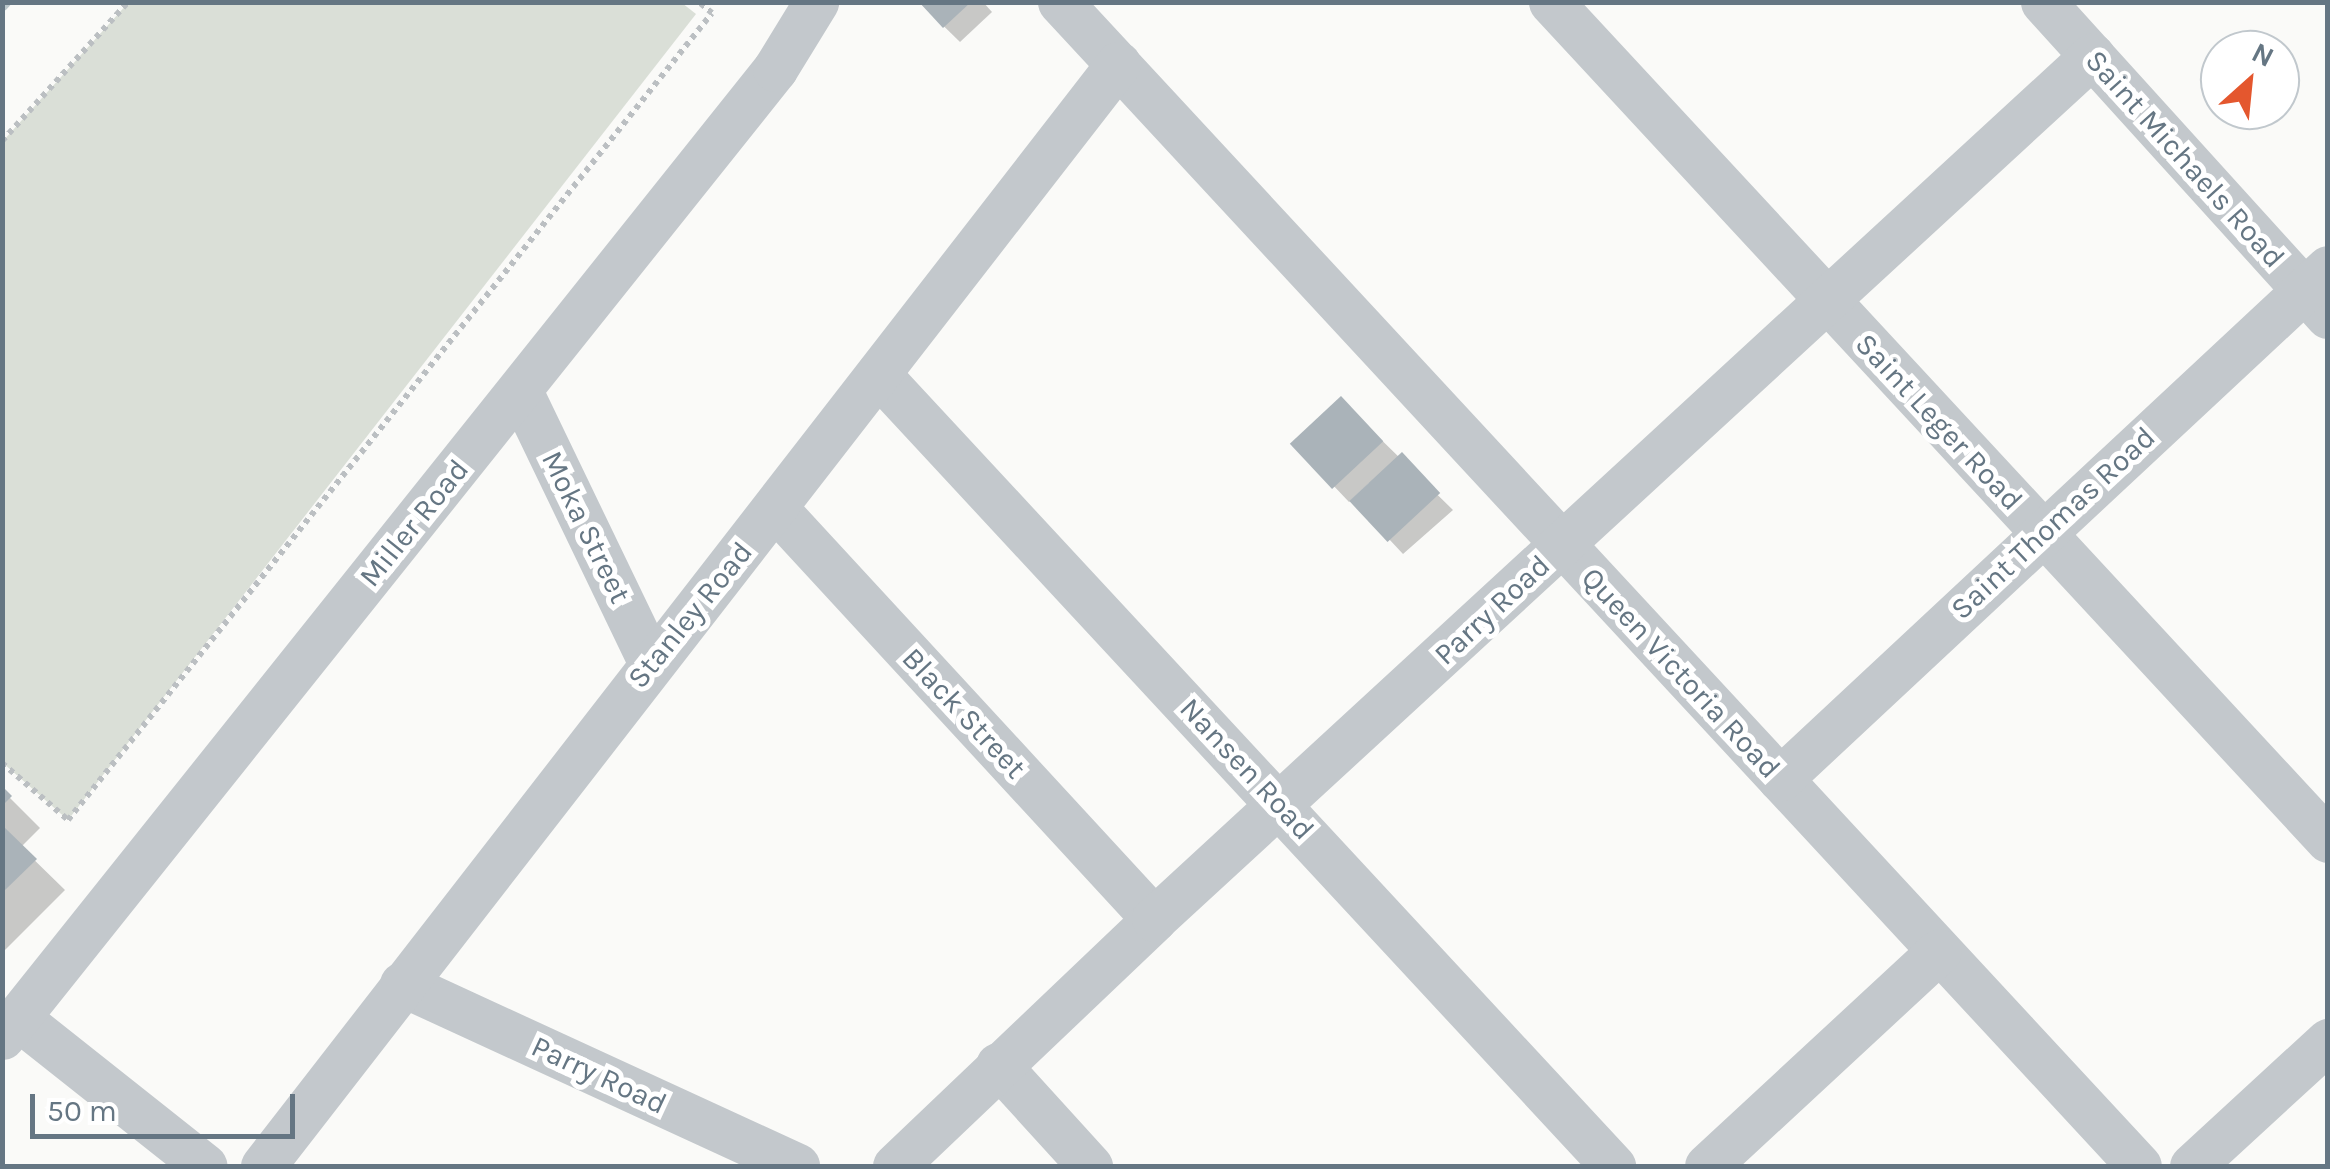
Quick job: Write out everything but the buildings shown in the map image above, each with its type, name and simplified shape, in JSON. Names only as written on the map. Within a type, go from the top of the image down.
[{"type":"street","name":"Miller Road","points":[[10,1027],[775,69],[816,2]]},
{"type":"street","name":"Queen Victoria Road","points":[[1060,2],[2140,1166]]},
{"type":"street","name":"Saint Leger Road","points":[[1551,2],[2328,840]]},
{"type":"street","name":"Saint Michaels Road","points":[[2043,2],[2320,291]]},
{"type":"street","name":"Parry Road","points":[[895,1166],[1154,918],[2092,56]]},
{"type":"street","name":"Stanley Road","points":[[263,1166],[1118,64]]},
{"type":"street","name":"Saint Thomas Road","points":[[1780,778],[2043,532],[2320,291]]},
{"type":"street","name":"Nansen Road","points":[[878,374],[1614,1166]]},
{"type":"street","name":"Moka Street","points":[[520,390],[652,663]]},
{"type":"street","name":"Black Street","points":[[775,508],[1154,918]]},
{"type":"street","points":[[1707,1166],[1939,950]]},
{"type":"street","name":"Parry Road","points":[[402,984],[797,1166]]},
{"type":"street","points":[[10,1027],[205,1166]]},
{"type":"street","points":[[2192,1166],[2328,1041]]},
{"type":"street","points":[[998,1065],[1090,1166]]},
{"type":"path","points":[[2,142],[128,2]]},
{"type":"path","points":[[2,763],[68,820],[712,12],[699,2]]},
{"type":"shaded area","points":[[128,3],[682,3],[696,14],[68,820],[3,763],[3,141]]},
{"type":"waterway","points":[[2,5],[5,2]]}]
